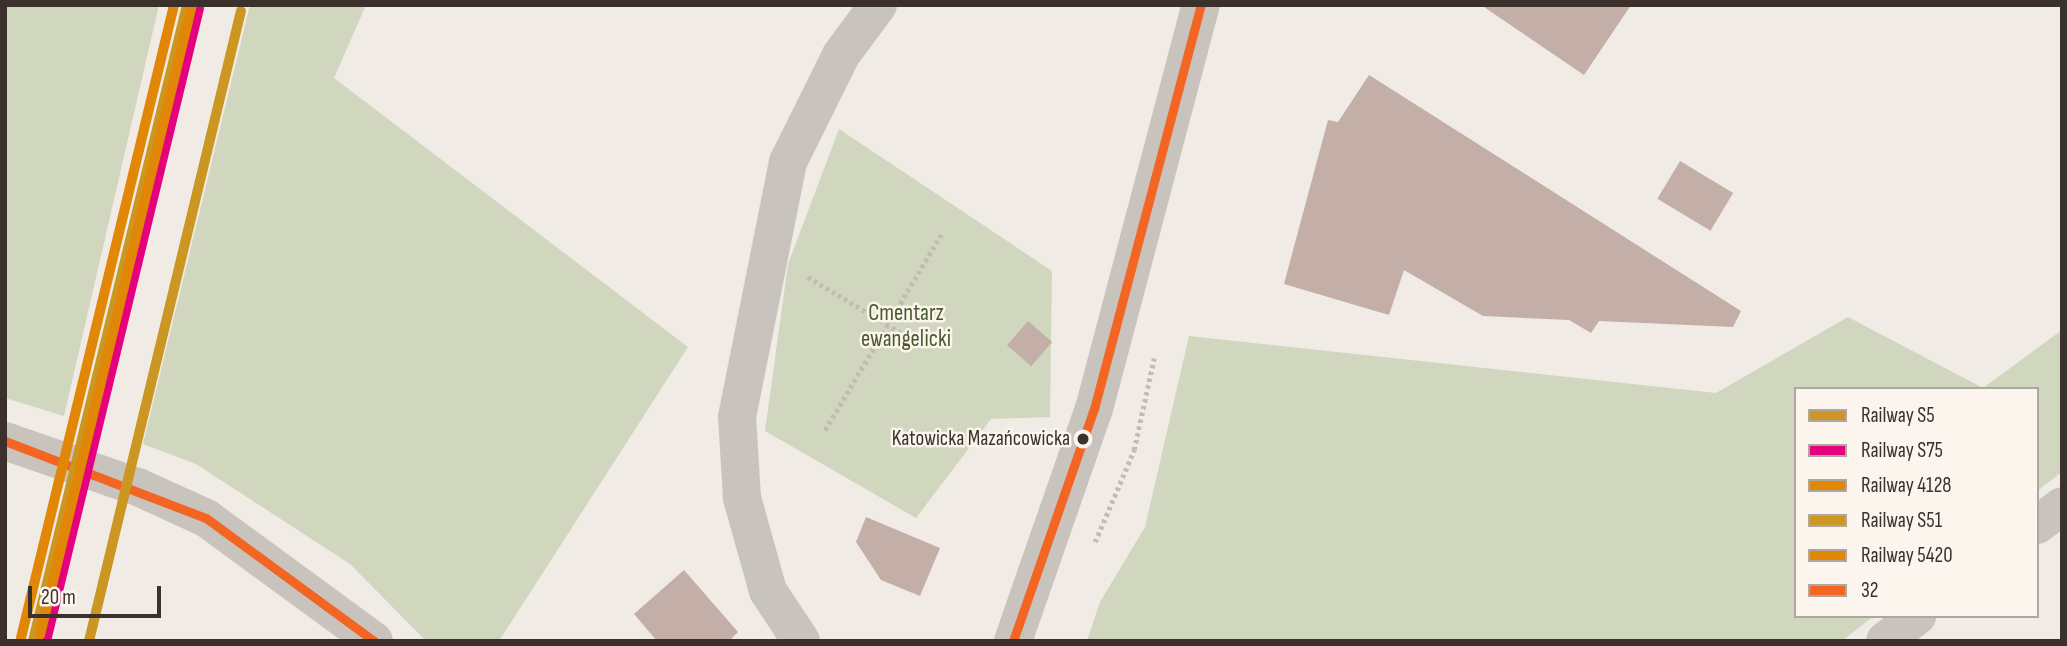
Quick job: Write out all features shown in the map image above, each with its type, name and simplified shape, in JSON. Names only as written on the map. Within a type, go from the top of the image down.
[{"type":"street","points":[[801,641],[768,591],[742,498],[737,417],[766,258],[788,162],[841,55],[878,5]]},
{"type":"street","points":[[1013,641],[1094,409],[1201,5]]},
{"type":"street","points":[[5,442],[138,487],[206,518],[373,641]]},
{"type":"street","points":[[2039,523],[2062,506]]},
{"type":"street","points":[[1885,641],[1914,618]]},
{"type":"path","points":[[825,430],[942,233]]},
{"type":"path","points":[[766,258],[921,345]]},
{"type":"green space","points":[[5,5],[159,5],[64,416],[5,398]]},
{"type":"green space","points":[[250,5],[366,5],[334,78],[688,347],[499,641],[426,641],[350,564],[196,464],[143,444]]},
{"type":"green space","name":"Cmentarz ewangelicki","points":[[839,129],[1052,271],[1050,417],[991,419],[916,518],[765,431],[788,264]]},
{"type":"green space","points":[[1848,317],[1981,387],[1794,387],[1794,618],[1871,618],[1842,641],[1087,641],[1100,602],[1145,527],[1189,336],[1716,393]]},
{"type":"green space","points":[[2062,330],[2062,472],[2039,489],[2039,387],[1984,387]]},
{"type":"building","points":[[1481,5],[1631,5],[1584,75]]},
{"type":"building","points":[[1369,75],[1741,311],[1733,327],[1599,321],[1591,333],[1569,320],[1483,316],[1404,270],[1389,315],[1284,284],[1328,120],[1338,122]]},
{"type":"building","points":[[1680,161],[1733,193],[1710,231],[1657,199]]},
{"type":"building","points":[[1028,321],[1052,342],[1031,366],[1007,345]]},
{"type":"building","points":[[866,517],[940,548],[920,596],[881,580],[856,542]]},
{"type":"building","points":[[684,570],[738,632],[729,641],[657,641],[634,614]]},
{"type":"rail line","name":"4128","points":[[21,638],[174,5]]},
{"type":"rail line","name":"S5","points":[[33,641],[187,5]]},
{"type":"rail line","name":"5420","points":[[40,635],[192,5]]},
{"type":"rail line","name":"S75","points":[[46,641],[199,8]]},
{"type":"rail line","name":"S51","points":[[89,641],[241,11]]},
{"type":"transit line","name":"32","points":[[1013,641],[1094,409],[1201,5]]},
{"type":"transit line","name":"32","points":[[5,441],[206,518],[374,641]]},
{"type":"place","name":"Katowicka Mazańcowicka","points":[[1083,439]]}]
